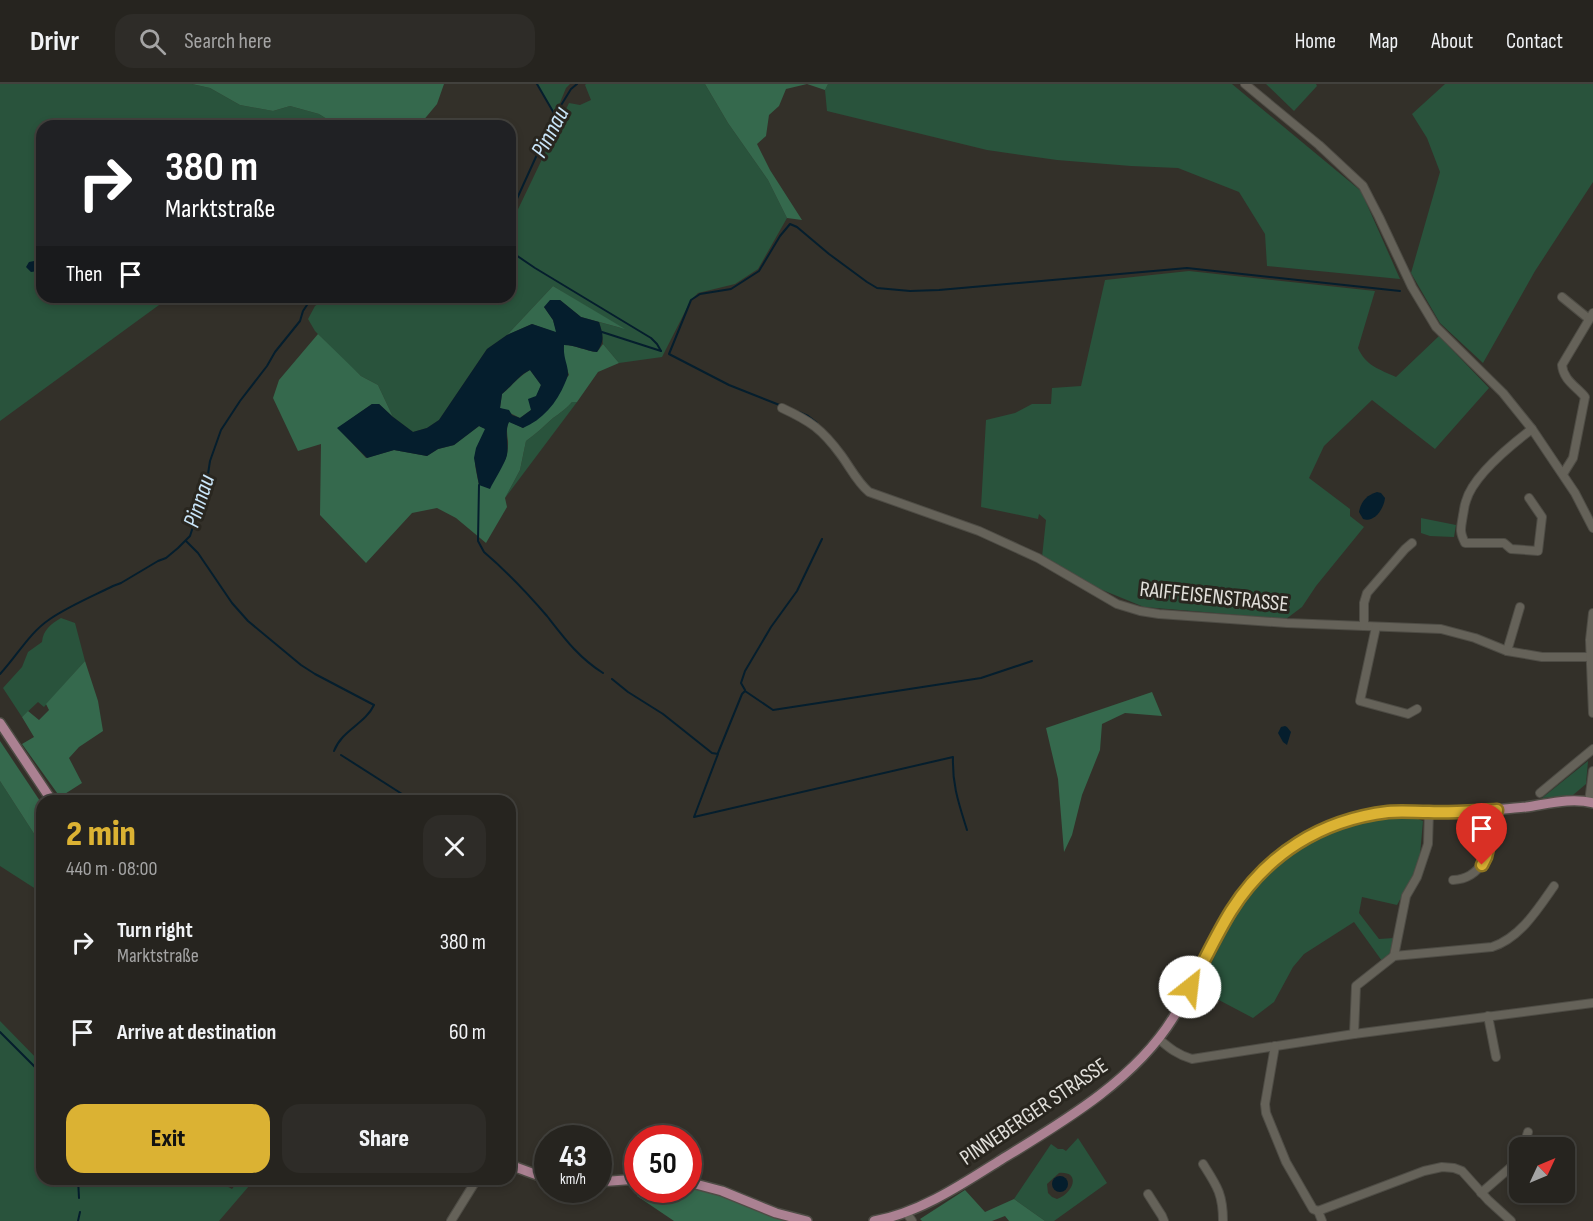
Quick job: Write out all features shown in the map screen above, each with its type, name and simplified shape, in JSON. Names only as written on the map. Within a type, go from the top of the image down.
[{"type":"main road","points":[[0,723],[48,795]]},
{"type":"main road","name":"PINNEBERGER STRASSE","points":[[874,1221],[906,1212],[970,1179],[1095,1098],[1140,1060],[1159,1039],[1173,1018],[1231,912],[1251,884],[1279,856],[1301,840],[1348,819],[1388,812],[1497,810],[1563,802],[1591,802]]},
{"type":"main road","points":[[516,1167],[534,1174]]},
{"type":"main road","points":[[702,1186],[722,1191],[777,1213],[807,1221]]},
{"type":"street","points":[[1245,84],[1319,145],[1363,186],[1412,287],[1436,327],[1503,393],[1532,429],[1575,493],[1593,528]]},
{"type":"street","points":[[1562,297],[1591,316],[1562,365],[1565,377],[1585,398],[1573,458],[1563,474]]},
{"type":"street","name":"RAIFFEISENSTRASSE","points":[[782,408],[804,418],[820,429],[862,487],[869,492],[979,531],[1038,558],[1117,604],[1159,614],[1276,623],[1441,629],[1475,638],[1507,651],[1542,657],[1591,657]]},
{"type":"street","points":[[1529,498],[1542,517],[1538,551],[1511,549],[1504,543],[1465,543],[1460,534],[1466,501],[1472,488],[1479,477],[1505,451],[1532,429]]},
{"type":"street","points":[[1364,626],[1364,603],[1367,593],[1412,543]]},
{"type":"street","points":[[1507,651],[1520,608]]},
{"type":"street","points":[[1593,613],[1590,640],[1593,713]]},
{"type":"street","points":[[1376,627],[1360,701],[1408,714],[1417,709]]},
{"type":"street","points":[[1540,793],[1593,749]]},
{"type":"street","points":[[1591,802],[1593,771]]},
{"type":"street","points":[[1453,880],[1463,879],[1477,871],[1482,865],[1497,810]]},
{"type":"street","points":[[1394,956],[1406,896],[1417,877],[1428,844],[1429,812]]},
{"type":"street","points":[[1354,1034],[1356,986],[1394,956],[1492,947],[1502,944],[1514,936],[1554,886]]},
{"type":"street","points":[[1159,1039],[1172,1051],[1192,1059],[1354,1034],[1593,1003]]},
{"type":"street","points":[[1488,1016],[1496,1057]]},
{"type":"street","points":[[1275,1046],[1266,1113],[1286,1162],[1312,1209],[1318,1211],[1424,1171],[1442,1167],[1462,1171],[1481,1193],[1511,1221]]},
{"type":"street","points":[[1526,1137],[1528,1132]]},
{"type":"street","points":[[1203,1164],[1223,1202],[1223,1221]]},
{"type":"street","points":[[1481,1193],[1509,1169]]},
{"type":"street","points":[[452,1221],[473,1185]]},
{"type":"street","points":[[1148,1194],[1164,1221]]},
{"type":"street","points":[[1318,1211],[1322,1221]]},
{"type":"street","points":[[906,1212],[912,1221]]},
{"type":"green space","points":[[0,84],[192,84],[210,88],[240,105],[273,111],[290,106],[319,114],[328,120],[36,120],[36,303],[162,303],[0,421]]},
{"type":"green space","points":[[192,84],[444,84],[437,104],[424,120],[328,120],[319,114],[290,106],[273,111],[240,105],[210,88]]},
{"type":"green space","points":[[537,84],[570,84],[566,88],[555,115]]},
{"type":"green space","points":[[705,84],[728,123],[768,180],[787,218],[758,269],[735,284],[698,293],[691,300],[662,357],[619,363],[603,344],[599,322],[621,328],[553,286],[507,335],[487,349],[439,420],[427,428],[413,432],[393,417],[378,385],[361,376],[345,362],[315,331],[308,319],[315,306],[319,303],[516,303],[516,213],[569,103],[580,105],[591,100],[585,85]]},
{"type":"green space","points":[[705,84],[807,84],[786,89],[779,106],[769,115],[766,136],[757,144],[770,170],[802,220],[787,218],[768,180],[728,123]]},
{"type":"green space","points":[[807,84],[828,84],[825,90]]},
{"type":"green space","points":[[828,84],[1232,84],[1361,191],[1400,279],[1267,266],[1265,234],[1239,192],[1178,168],[1057,160],[987,150],[827,111],[825,90]]},
{"type":"green space","points":[[1266,84],[1316,84],[1317,86],[1294,111]]},
{"type":"green space","points":[[1445,84],[1593,84],[1593,182],[1535,271],[1483,363],[1440,323],[1411,273],[1440,172],[1427,138],[1412,114]]},
{"type":"green space","points":[[1189,271],[1375,291],[1358,348],[1369,363],[1396,377],[1439,336],[1489,388],[1435,449],[1372,400],[1324,446],[1309,478],[1350,509],[1350,516],[1364,527],[1302,607],[1286,619],[1144,607],[1100,589],[1042,557],[1046,520],[1039,514],[1038,519],[981,507],[986,420],[1015,413],[1032,404],[1051,404],[1052,388],[1081,386],[1105,280]]},
{"type":"green space","points":[[553,286],[625,329],[581,317],[560,300],[544,307],[553,320],[557,333],[532,324],[507,335]]},
{"type":"green space","points":[[318,334],[361,376],[378,385],[393,417],[379,404],[372,404],[338,428],[366,458],[394,450],[427,456],[438,449],[454,445],[479,426],[486,429],[475,456],[479,485],[496,472],[504,462],[508,449],[509,421],[523,428],[569,375],[563,356],[564,345],[597,352],[603,344],[619,363],[598,372],[577,402],[572,402],[526,441],[520,470],[505,498],[507,507],[486,543],[456,518],[437,508],[412,513],[366,563],[320,515],[321,444],[298,451],[273,398],[279,380]]},
{"type":"green space","points":[[530,370],[541,385],[531,410],[520,418],[500,408],[502,394]]},
{"type":"green space","points":[[572,402],[577,402],[505,498],[520,470],[526,441]]},
{"type":"green space","points":[[1421,518],[1456,525],[1454,537],[1430,536],[1421,533]]},
{"type":"green space","points":[[61,618],[75,623],[85,661],[44,707],[38,702],[22,717],[3,688],[22,667],[28,652],[42,642],[48,628]]},
{"type":"green space","points":[[85,661],[98,701],[103,731],[79,747],[69,758],[82,783],[63,795],[59,795],[22,744],[34,737],[22,717],[28,711],[39,720],[49,710],[46,704]]},
{"type":"green space","points":[[1152,692],[1162,716],[1125,713],[1102,724],[1100,750],[1082,795],[1072,835],[1064,852],[1058,779],[1046,728]]},
{"type":"green space","points":[[0,741],[36,795],[36,837],[0,781]]},
{"type":"green space","points":[[1588,761],[1586,784],[1573,795],[1542,798]]},
{"type":"green space","points":[[0,781],[36,837],[36,889],[0,866]]},
{"type":"green space","points":[[1413,817],[1423,821],[1419,866],[1397,905],[1362,897],[1359,913],[1379,939],[1394,938],[1391,954],[1382,961],[1354,922],[1304,954],[1293,967],[1274,1002],[1253,1018],[1198,989],[1248,897],[1269,871],[1288,855],[1312,841],[1351,825],[1374,820]]},
{"type":"green space","points":[[0,1021],[36,1058],[36,1185],[225,1185],[232,1189],[235,1185],[250,1185],[219,1221],[0,1221]]},
{"type":"green space","points":[[1078,1138],[1107,1183],[1054,1221],[1045,1221],[1014,1199],[1051,1144],[1066,1151]],"holes":[[[1059,1173],[1066,1173],[1073,1179],[1071,1188],[1057,1199],[1052,1197],[1048,1193],[1047,1184]]]},
{"type":"green space","points":[[702,1190],[792,1221],[674,1221],[647,1203],[702,1203]]},
{"type":"green space","points":[[965,1190],[985,1212],[1014,1199],[1045,1221],[1009,1221],[1005,1216],[992,1221],[922,1221],[920,1219]]},
{"type":"water","points":[[36,258],[36,271],[31,272],[26,267],[29,262]]},
{"type":"water","points":[[550,300],[560,300],[581,317],[599,322],[602,341],[597,352],[564,345],[568,374],[562,390],[548,410],[530,425],[523,428],[509,422],[507,455],[490,489],[479,485],[474,458],[485,429],[479,426],[454,445],[438,449],[427,456],[394,450],[367,458],[337,428],[372,404],[379,404],[413,432],[427,428],[439,420],[487,349],[507,335],[532,324],[556,332],[553,320],[544,307]],"holes":[[[530,370],[541,385],[536,396],[528,399],[531,410],[520,418],[512,415],[509,410],[500,408],[502,394],[526,372]]]},
{"type":"water","points":[[1377,492],[1385,498],[1381,510],[1371,519],[1363,519],[1359,512],[1361,505],[1367,497]]},
{"type":"water","points":[[1285,726],[1291,732],[1287,745],[1278,733],[1281,727]]},
{"type":"water","points":[[1060,1176],[1066,1178],[1068,1184],[1066,1190],[1060,1192],[1054,1190],[1052,1184],[1054,1178]]},
{"type":"waterway","points":[[537,84],[555,115]]},
{"type":"waterway","name":"Pinnau","points":[[516,201],[555,115],[571,89],[577,84]]},
{"type":"waterway","points":[[782,406],[729,385],[669,354],[691,300],[700,294],[731,289],[759,271],[790,224],[877,288],[910,291],[939,290],[1187,268],[1400,291]]},
{"type":"waterway","points":[[516,255],[651,338],[661,351]]},
{"type":"waterway","name":"Pinnau","points":[[0,674],[29,638],[50,619],[166,558],[190,536],[206,487],[210,461],[221,430],[275,352],[300,321],[308,303]]},
{"type":"waterway","points":[[602,332],[661,351]]},
{"type":"waterway","points":[[799,412],[817,423]]},
{"type":"waterway","points":[[479,485],[478,541],[484,552],[525,591],[579,654],[603,673]]},
{"type":"waterway","points":[[745,690],[741,683],[745,671],[771,627],[797,591],[822,539]]},
{"type":"waterway","points":[[186,541],[198,553],[232,603],[248,621],[301,665],[374,705],[370,712],[342,738],[334,751]]},
{"type":"waterway","points":[[718,753],[745,691],[773,710],[981,678],[1032,661]]},
{"type":"waterway","points":[[612,679],[663,714],[712,753],[718,754],[694,817],[953,757],[955,786],[967,830]]},
{"type":"waterway","points":[[341,755],[404,795]]},
{"type":"waterway","points":[[0,1032],[36,1068]]},
{"type":"waterway","points":[[78,1185],[79,1198]]},
{"type":"waterway","points":[[78,1221],[80,1212]]},
{"type":"route","points":[[1190,987],[1244,892],[1279,856],[1301,840],[1332,825],[1348,819],[1388,812],[1497,810],[1482,865]]}]
